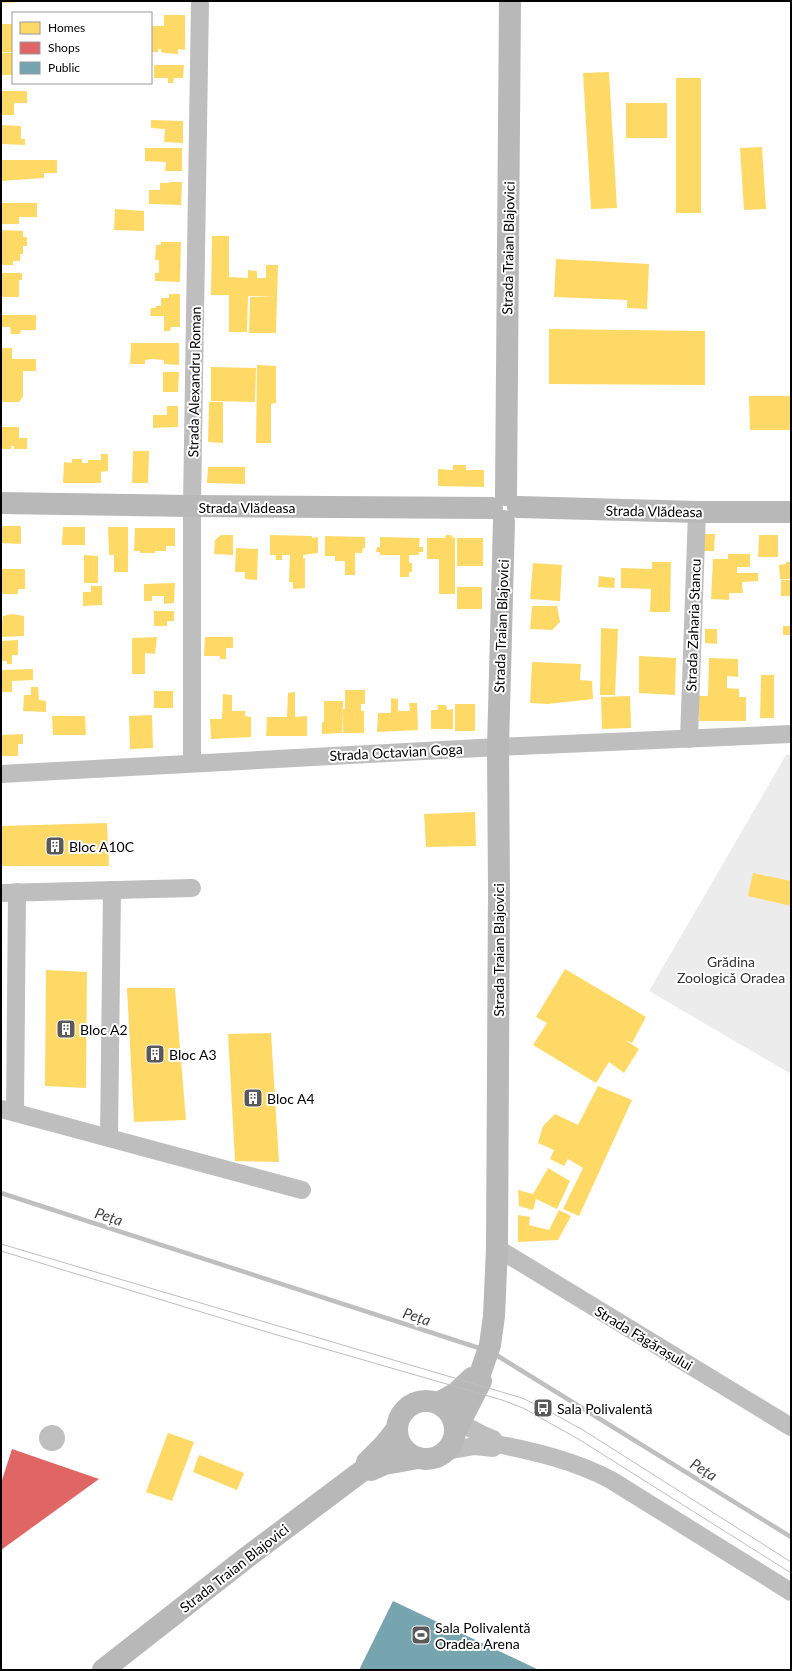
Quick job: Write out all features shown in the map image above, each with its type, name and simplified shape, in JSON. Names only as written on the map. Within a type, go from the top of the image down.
[{"type":"street","name":"Strada Alexandru Roman","points":[[192,763],[192,506],[200,1]]},
{"type":"street","name":"Strada Traian Blajovici","points":[[453,1432],[481,1381],[480,1375],[490,1345],[494,1316],[497,1248],[499,900],[498,747],[505,508],[510,1]]},
{"type":"street","name":"Strada Vlădeasa","points":[[1,502],[192,506],[791,512]]},
{"type":"street","name":"Strada Zaharia Stancu","points":[[689,739],[697,512]]},
{"type":"street","name":"Strada Octavian Goga","points":[[1,774],[498,747],[791,734]]},
{"type":"street","points":[[192,888],[9,892],[8,1111],[302,1190]]},
{"type":"street","points":[[109,1138],[112,890]]},
{"type":"street","name":"Strada Făgărașului","points":[[497,1248],[791,1427]]},
{"type":"street","points":[[438,1403],[456,1393],[472,1378],[480,1375]]},
{"type":"street","points":[[453,1432],[433,1458],[418,1458],[406,1452],[402,1447],[396,1430],[398,1419],[402,1413],[413,1404],[426,1401],[438,1403],[447,1410],[453,1432],[475,1446],[493,1448],[497,1444]]},
{"type":"street","name":"Strada Traian Blajovici","points":[[103,1670],[246,1558],[366,1468],[367,1462],[396,1430]]},
{"type":"street","points":[[453,1432],[481,1434],[493,1438],[497,1444],[565,1460],[592,1470],[791,1592]]},
{"type":"street","name":"Strada Traian Blajovici","points":[[366,1468],[371,1470],[385,1464],[418,1458]]},
{"type":"green space","name":"Grădina Zoologică Oradea","points":[[786,755],[791,755],[791,1074],[649,991]]},
{"type":"shaded area","points":[[52,1425],[61,1429],[65,1438],[61,1447],[52,1451],[43,1447],[39,1438],[43,1429]]},
{"type":"building: Homes","points":[[2,1],[20,1],[20,2],[2,3]]},
{"type":"building: Homes","points":[[164,15],[185,15],[185,50],[178,49],[178,54],[164,53],[161,52],[161,49],[158,49],[158,52],[152,52],[152,26],[164,26]]},
{"type":"building: Homes","points":[[2,24],[12,24],[12,52],[2,52]]},
{"type":"building: Homes","points":[[1,53],[12,53],[12,75],[1,75]]},
{"type":"building: Homes","points":[[154,65],[184,65],[183,78],[174,78],[173,83],[168,83],[168,78],[154,78]]},
{"type":"building: Homes","points":[[609,72],[617,208],[591,209],[583,73]]},
{"type":"building: Homes","points":[[676,78],[701,78],[701,213],[676,213]]},
{"type":"building: Homes","points":[[1,91],[27,91],[27,103],[14,103],[14,115],[1,115]]},
{"type":"building: Homes","points":[[626,103],[667,103],[667,138],[626,138]]},
{"type":"building: Homes","points":[[151,120],[183,121],[183,143],[164,142],[165,129],[151,128]]},
{"type":"building: Homes","points":[[1,125],[21,126],[21,139],[25,139],[25,145],[1,144]]},
{"type":"building: Homes","points":[[762,147],[766,209],[744,210],[740,148]]},
{"type":"building: Homes","points":[[145,148],[182,148],[182,171],[165,171],[166,162],[145,161]]},
{"type":"building: Homes","points":[[1,160],[57,160],[57,173],[44,173],[44,178],[1,181]]},
{"type":"building: Homes","points":[[182,182],[181,205],[149,204],[149,190],[160,190],[160,183]]},
{"type":"building: Homes","points":[[1,203],[37,203],[37,217],[19,217],[19,224],[1,224]]},
{"type":"building: Homes","points":[[115,209],[144,211],[144,231],[114,230]]},
{"type":"building: Homes","points":[[1,230],[23,231],[23,237],[27,237],[27,246],[23,246],[23,254],[20,254],[20,261],[13,261],[13,265],[1,265]]},
{"type":"building: Homes","points":[[212,236],[229,236],[229,277],[248,278],[248,270],[257,271],[257,278],[266,278],[266,265],[278,265],[277,297],[248,296],[247,332],[229,332],[229,295],[211,295]]},
{"type":"building: Homes","points":[[161,242],[181,242],[180,282],[155,281],[155,273],[159,273],[159,260],[155,260],[156,245],[161,245]]},
{"type":"building: Homes","points":[[556,259],[649,264],[647,309],[627,308],[627,300],[554,297]]},
{"type":"building: Homes","points":[[1,273],[22,273],[22,280],[19,280],[19,297],[1,297]]},
{"type":"building: Homes","points":[[169,294],[180,294],[180,327],[171,327],[170,331],[164,331],[164,316],[150,316],[151,308],[161,306],[161,298],[169,298]]},
{"type":"building: Homes","points":[[250,297],[277,297],[276,333],[249,333]]},
{"type":"building: Homes","points":[[1,315],[36,315],[36,330],[21,330],[20,334],[11,334],[10,327],[1,327]]},
{"type":"building: Homes","points":[[549,329],[705,331],[705,385],[549,384]]},
{"type":"building: Homes","points":[[131,343],[179,343],[179,365],[164,364],[164,360],[152,359],[145,360],[145,364],[130,364]]},
{"type":"building: Homes","points":[[1,348],[12,348],[12,359],[36,359],[36,371],[23,371],[23,397],[19,402],[1,402]]},
{"type":"building: Homes","points":[[257,365],[276,366],[276,403],[271,404],[271,443],[256,443]]},
{"type":"building: Homes","points":[[211,367],[256,368],[255,402],[211,401]]},
{"type":"building: Homes","points":[[163,372],[179,372],[178,392],[163,392]]},
{"type":"building: Homes","points":[[749,396],[791,396],[791,430],[750,430]]},
{"type":"building: Homes","points":[[209,402],[223,402],[223,443],[208,442]]},
{"type":"building: Homes","points":[[167,406],[178,406],[178,427],[153,428],[153,415],[167,415]]},
{"type":"building: Homes","points":[[1,427],[19,427],[19,438],[27,438],[27,449],[14,449],[14,446],[11,446],[11,449],[1,449]]},
{"type":"building: Homes","points":[[133,451],[149,451],[148,483],[132,483]]},
{"type":"building: Homes","points":[[101,454],[108,454],[108,471],[101,472],[101,483],[63,483],[64,462],[72,463],[72,459],[82,459],[82,463],[88,463],[88,460],[101,460]]},
{"type":"building: Homes","points":[[453,465],[466,465],[466,470],[484,470],[484,487],[438,486],[438,469],[453,470]]},
{"type":"building: Homes","points":[[208,467],[245,467],[245,484],[207,483]]},
{"type":"building: Homes","points":[[1,526],[21,526],[21,544],[1,543]]},
{"type":"building: Homes","points":[[63,527],[85,527],[85,545],[62,545]]},
{"type":"building: Homes","points":[[108,527],[128,527],[128,572],[114,572],[114,555],[109,555]]},
{"type":"building: Homes","points":[[135,528],[175,528],[175,546],[166,546],[166,551],[155,551],[155,553],[140,553],[140,551],[134,551]]},
{"type":"building: Homes","points":[[701,534],[715,534],[714,551],[700,551]]},
{"type":"building: Homes","points":[[221,535],[233,535],[233,555],[214,554],[215,540]]},
{"type":"building: Homes","points":[[270,535],[312,536],[312,538],[318,537],[318,553],[303,555],[303,558],[305,558],[305,588],[293,589],[293,582],[289,582],[290,555],[282,555],[282,560],[276,560],[276,555],[270,555]]},
{"type":"building: Homes","points":[[446,535],[451,535],[455,538],[455,594],[439,594],[439,559],[427,559],[427,538],[445,538]]},
{"type":"building: Homes","points":[[759,535],[778,535],[778,557],[758,557]]},
{"type":"building: Homes","points":[[325,536],[365,537],[365,548],[363,548],[362,553],[355,553],[355,575],[345,575],[345,561],[335,561],[335,556],[325,556]]},
{"type":"building: Homes","points":[[380,537],[420,538],[419,547],[423,547],[423,552],[419,552],[419,555],[409,555],[409,563],[412,563],[412,572],[409,572],[409,577],[400,577],[400,555],[380,555],[380,552],[376,552],[377,547],[380,547]]},
{"type":"building: Homes","points":[[457,538],[483,538],[483,566],[457,566]]},
{"type":"building: Homes","points":[[236,548],[258,549],[257,580],[245,579],[245,572],[235,572]]},
{"type":"building: Homes","points":[[728,554],[750,554],[750,567],[737,567],[737,573],[758,573],[758,581],[742,582],[743,593],[729,593],[729,600],[711,599],[713,559],[728,559]]},
{"type":"building: Homes","points":[[84,555],[98,556],[98,583],[84,583]]},
{"type":"building: Homes","points":[[652,562],[671,562],[670,612],[650,612],[651,589],[621,588],[621,568],[652,569]]},
{"type":"building: Homes","points":[[786,562],[791,562],[791,579],[780,579],[779,565],[786,564]]},
{"type":"building: Homes","points":[[533,563],[562,565],[560,601],[530,599]]},
{"type":"building: Homes","points":[[1,569],[25,569],[25,589],[18,589],[18,594],[1,594]]},
{"type":"building: Homes","points":[[599,576],[615,578],[614,588],[598,587]]},
{"type":"building: Homes","points":[[781,580],[791,580],[791,596],[781,596]]},
{"type":"building: Homes","points":[[175,583],[174,603],[164,604],[164,596],[152,596],[152,601],[144,601],[144,584]]},
{"type":"building: Homes","points":[[91,586],[102,586],[102,605],[83,606],[83,592],[91,592]]},
{"type":"building: Homes","points":[[457,587],[482,587],[482,609],[457,609]]},
{"type":"building: Homes","points":[[532,606],[557,606],[560,622],[552,630],[530,629]]},
{"type":"building: Homes","points":[[154,611],[174,611],[174,621],[167,621],[167,626],[154,626]]},
{"type":"building: Homes","points":[[12,614],[24,616],[24,636],[1,637],[3,616]]},
{"type":"building: Homes","points":[[783,626],[791,626],[791,635],[783,635]]},
{"type":"building: Homes","points":[[601,628],[618,629],[615,695],[600,695]]},
{"type":"building: Homes","points":[[705,629],[717,629],[717,644],[705,643]]},
{"type":"building: Homes","points":[[157,637],[155,654],[145,653],[145,674],[132,674],[132,638]]},
{"type":"building: Homes","points":[[205,637],[233,637],[233,648],[226,648],[226,659],[220,659],[220,656],[204,656]]},
{"type":"building: Homes","points":[[18,640],[18,655],[12,655],[12,664],[7,664],[7,661],[1,661],[1,641]]},
{"type":"building: Homes","points":[[639,656],[676,658],[675,695],[639,693]]},
{"type":"building: Homes","points":[[709,658],[738,659],[738,677],[727,676],[727,688],[739,689],[739,697],[746,697],[746,721],[699,721],[699,696],[708,696]]},
{"type":"building: Homes","points":[[532,662],[581,664],[580,680],[592,681],[593,699],[548,704],[530,703]]},
{"type":"building: Homes","points":[[33,669],[33,680],[12,681],[12,692],[1,692],[1,670]]},
{"type":"building: Homes","points":[[761,675],[774,675],[774,718],[760,718]]},
{"type":"building: Homes","points":[[31,687],[38,687],[39,700],[46,701],[46,712],[23,711],[24,695],[31,695]]},
{"type":"building: Homes","points":[[345,690],[365,690],[365,704],[361,704],[361,711],[364,711],[364,733],[343,733]]},
{"type":"building: Homes","points":[[154,691],[173,691],[173,708],[154,708]]},
{"type":"building: Homes","points":[[295,692],[295,717],[307,716],[307,736],[266,736],[267,717],[287,717],[288,693]]},
{"type":"building: Homes","points":[[223,694],[232,695],[232,711],[245,711],[245,716],[251,717],[251,737],[211,739],[210,719],[222,719]]},
{"type":"building: Homes","points":[[630,696],[631,728],[602,729],[601,697]]},
{"type":"building: Homes","points":[[391,698],[398,699],[398,711],[410,711],[409,703],[417,703],[418,730],[377,732],[378,713],[391,713]]},
{"type":"building: Homes","points":[[324,701],[343,701],[342,733],[322,734],[322,722],[324,722]]},
{"type":"building: Homes","points":[[455,704],[475,704],[475,731],[455,731]]},
{"type":"building: Homes","points":[[437,705],[446,705],[447,710],[453,709],[453,729],[431,729],[431,710],[438,710]]},
{"type":"building: Homes","points":[[152,715],[153,748],[130,749],[129,716]]},
{"type":"building: Homes","points":[[52,716],[85,716],[86,735],[53,735]]},
{"type":"building: Homes","points":[[23,734],[23,744],[18,744],[18,756],[1,756],[1,735]]},
{"type":"building: Homes","points":[[475,812],[476,846],[426,847],[424,814]]},
{"type":"building: Homes","name":"Bloc A10C","points":[[107,823],[109,866],[1,866],[1,826]]},
{"type":"building: Homes","points":[[753,873],[791,881],[791,906],[748,896]]},
{"type":"building: Homes","points":[[565,969],[646,1017],[632,1043],[625,1040],[639,1049],[624,1073],[609,1062],[596,1083],[533,1045],[547,1023],[536,1017]]},
{"type":"building: Homes","name":"Bloc A2","points":[[46,970],[87,972],[86,1088],[45,1086]]},
{"type":"building: Homes","name":"Bloc A3","points":[[127,988],[175,988],[186,1120],[134,1122]]},
{"type":"building: Homes","name":"Bloc A4","points":[[271,1033],[279,1162],[235,1161],[228,1034]]},
{"type":"building: Homes","points":[[598,1086],[632,1100],[579,1216],[563,1209],[583,1168],[568,1159],[564,1166],[550,1159],[554,1150],[538,1143],[543,1126],[555,1114],[578,1125]]},
{"type":"building: Homes","points":[[548,1168],[570,1181],[557,1209],[536,1199],[533,1210],[519,1206],[518,1190],[533,1194]]},
{"type":"building: Homes","points":[[559,1210],[571,1216],[558,1240],[518,1242],[518,1215],[530,1217],[529,1225],[549,1230]]},
{"type":"building: Homes","points":[[168,1433],[194,1442],[172,1501],[146,1492]]},
{"type":"building: Homes","points":[[199,1455],[244,1473],[237,1490],[193,1472]]},
{"type":"building: Shops","points":[[12,1449],[99,1479],[1,1550],[1,1483]]},
{"type":"building: Public","name":"Sala Polivalentă Oradea Arena","points":[[393,1601],[539,1670],[359,1670]]},
{"type":"waterway","name":"Peța","points":[[1,1193],[482,1349]]},
{"type":"waterway","name":"Peța","points":[[493,1353],[791,1537]]},
{"type":"tram line","points":[[1,1244],[522,1398],[583,1430],[791,1562]]},
{"type":"tram line","points":[[1,1251],[277,1335],[502,1400],[523,1408],[580,1440],[791,1573]]},
{"type":"place","name":"Bloc A10C","points":[[55,846]]},
{"type":"place","name":"Bloc A2","points":[[66,1029]]},
{"type":"place","name":"Bloc A3","points":[[155,1054]]},
{"type":"place","name":"Bloc A4","points":[[253,1098]]},
{"type":"place","name":"Sala Polivalentă","points":[[543,1408]]},
{"type":"place","name":"Sala Polivalentă Oradea Arena","points":[[421,1635]]}]
